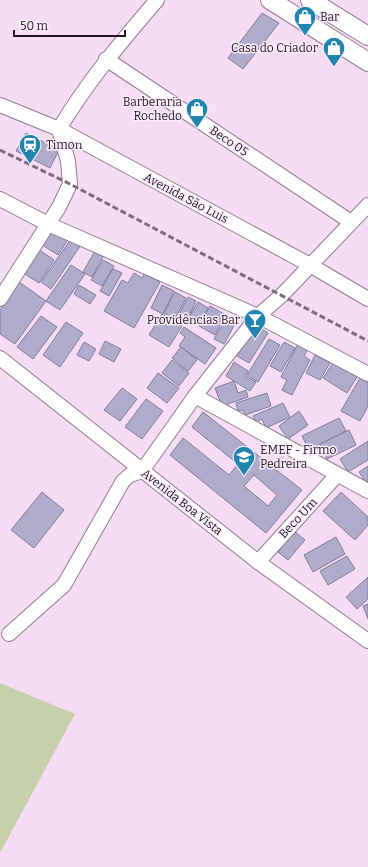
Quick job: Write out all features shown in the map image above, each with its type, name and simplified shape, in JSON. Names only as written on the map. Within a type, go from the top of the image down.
[{"type":"main road","points":[[270,0],[368,62]]},
{"type":"main road","points":[[310,0],[368,36]]},
{"type":"street","points":[[0,299],[48,224],[70,184],[68,161],[59,130],[79,96],[106,59],[157,0]]},
{"type":"street","name":"Beco 05","points":[[106,59],[351,222]]},
{"type":"street","name":"Avenida São Luis","points":[[0,105],[59,130],[310,265],[368,299]]},
{"type":"street","points":[[0,199],[48,224],[258,316],[368,374]]},
{"type":"street","points":[[9,634],[64,585],[123,481],[130,475],[142,471],[195,396],[258,316],[282,295],[368,205]]},
{"type":"street","name":"Avenida Boa Vista","points":[[0,358],[258,562],[368,641]]},
{"type":"street","points":[[195,396],[368,491]]},
{"type":"street","name":"Beco Um","points":[[258,562],[338,475]]},
{"type":"green space","points":[[0,683],[75,714],[0,853]]},
{"type":"building","points":[[262,13],[279,23],[243,69],[228,58]]},
{"type":"building","points":[[26,133],[59,150],[50,168],[16,151]]},
{"type":"building","points":[[50,226],[69,238],[58,255],[39,243]]},
{"type":"building","points":[[71,239],[81,245],[51,289],[41,282]]},
{"type":"building","points":[[38,249],[54,260],[39,283],[23,273]]},
{"type":"building","points":[[95,251],[104,255],[92,277],[83,272]]},
{"type":"building","points":[[103,260],[114,266],[102,286],[91,280]]},
{"type":"building","points":[[71,265],[85,274],[60,310],[46,301]]},
{"type":"building","points":[[113,269],[122,273],[109,296],[100,291]]},
{"type":"building","points":[[134,273],[142,278],[144,274],[160,282],[134,328],[104,311],[122,280],[128,283]]},
{"type":"building","points":[[19,282],[46,301],[15,344],[0,334],[0,310]]},
{"type":"building","points":[[79,285],[96,295],[90,304],[74,294]]},
{"type":"building","points":[[162,285],[174,291],[163,314],[151,308]]},
{"type":"building","points":[[175,292],[186,298],[175,319],[164,313]]},
{"type":"building","points":[[188,297],[196,301],[185,324],[176,320]]},
{"type":"building","points":[[198,302],[208,308],[198,324],[188,318]]},
{"type":"building","points":[[210,306],[226,315],[215,335],[199,326]]},
{"type":"building","points":[[162,314],[182,326],[169,347],[149,335]]},
{"type":"building","points":[[41,316],[57,327],[33,359],[17,347]]},
{"type":"building","points":[[227,317],[236,322],[224,344],[214,339]]},
{"type":"building","points":[[66,322],[83,333],[60,367],[43,355]]},
{"type":"building","points":[[257,326],[268,333],[249,363],[237,356]]},
{"type":"building","points":[[184,327],[216,348],[205,364],[179,346],[185,337],[180,333]]},
{"type":"building","points":[[269,339],[280,345],[258,382],[247,375]]},
{"type":"building","points":[[105,341],[121,349],[114,362],[99,354]]},
{"type":"building","points":[[84,342],[96,349],[89,361],[77,355]]},
{"type":"building","points":[[284,342],[295,348],[281,372],[270,366]]},
{"type":"building","points":[[298,344],[308,349],[304,356],[310,360],[292,395],[282,390],[287,380],[281,377]]},
{"type":"building","points":[[181,347],[197,360],[188,371],[172,358]]},
{"type":"building","points":[[315,355],[330,363],[320,380],[306,373]]},
{"type":"building","points":[[172,360],[189,373],[179,386],[162,373]]},
{"type":"building","points":[[234,362],[248,371],[245,376],[256,382],[250,391],[226,376]]},
{"type":"building","points":[[333,363],[357,377],[347,393],[323,378]]},
{"type":"building","points":[[158,373],[179,388],[167,403],[147,388]]},
{"type":"building","points":[[360,378],[368,383],[368,406],[360,421],[341,411]]},
{"type":"building","points":[[234,381],[238,393],[246,390],[248,397],[222,406],[215,388]]},
{"type":"building","points":[[122,388],[137,399],[120,421],[104,410]]},
{"type":"building","points":[[267,393],[271,406],[245,415],[243,410],[238,411],[236,403]]},
{"type":"building","points":[[146,399],[163,411],[142,439],[125,427]]},
{"type":"building","points":[[283,403],[290,417],[266,428],[262,419],[256,422],[253,416]]},
{"type":"building","points":[[299,411],[308,425],[288,439],[279,426]]},
{"type":"building","name":"EMEF - Firmo Pedreira","points":[[203,412],[302,490],[266,533],[170,455],[183,438],[229,475],[238,464],[192,427]],"holes":[[[254,475],[277,495],[268,506],[244,486]]]},
{"type":"building","points":[[339,418],[346,431],[309,450],[302,436]]},
{"type":"building","points":[[349,430],[356,445],[327,459],[320,444]]},
{"type":"building","points":[[368,441],[368,460],[348,472],[340,459]]},
{"type":"building","points":[[368,466],[368,484],[367,484],[359,472]]},
{"type":"building","points":[[42,492],[64,510],[34,548],[11,530]]},
{"type":"building","points":[[341,492],[368,517],[368,525],[355,540],[323,511]]},
{"type":"building","points":[[294,531],[305,540],[288,560],[278,552]]},
{"type":"building","points":[[336,537],[345,554],[313,572],[304,555]]},
{"type":"building","points":[[347,556],[355,569],[328,585],[320,571]]},
{"type":"building","points":[[368,577],[368,599],[357,609],[346,597]]},
{"type":"building","points":[[368,604],[368,619],[363,606]]},
{"type":"railway","points":[[0,150],[70,184],[368,341]]},
{"type":"place","name":"Bar","points":[[305,36]]},
{"type":"place","name":"Casa do Criador","points":[[334,68]]},
{"type":"place","name":"Barberaria Rochedo","points":[[197,128]]},
{"type":"place","name":"Timon","points":[[30,164]]},
{"type":"place","name":"Providências Bar","points":[[255,340]]},
{"type":"place","name":"EMEF - Firmo Pedreira","points":[[244,476]]}]
